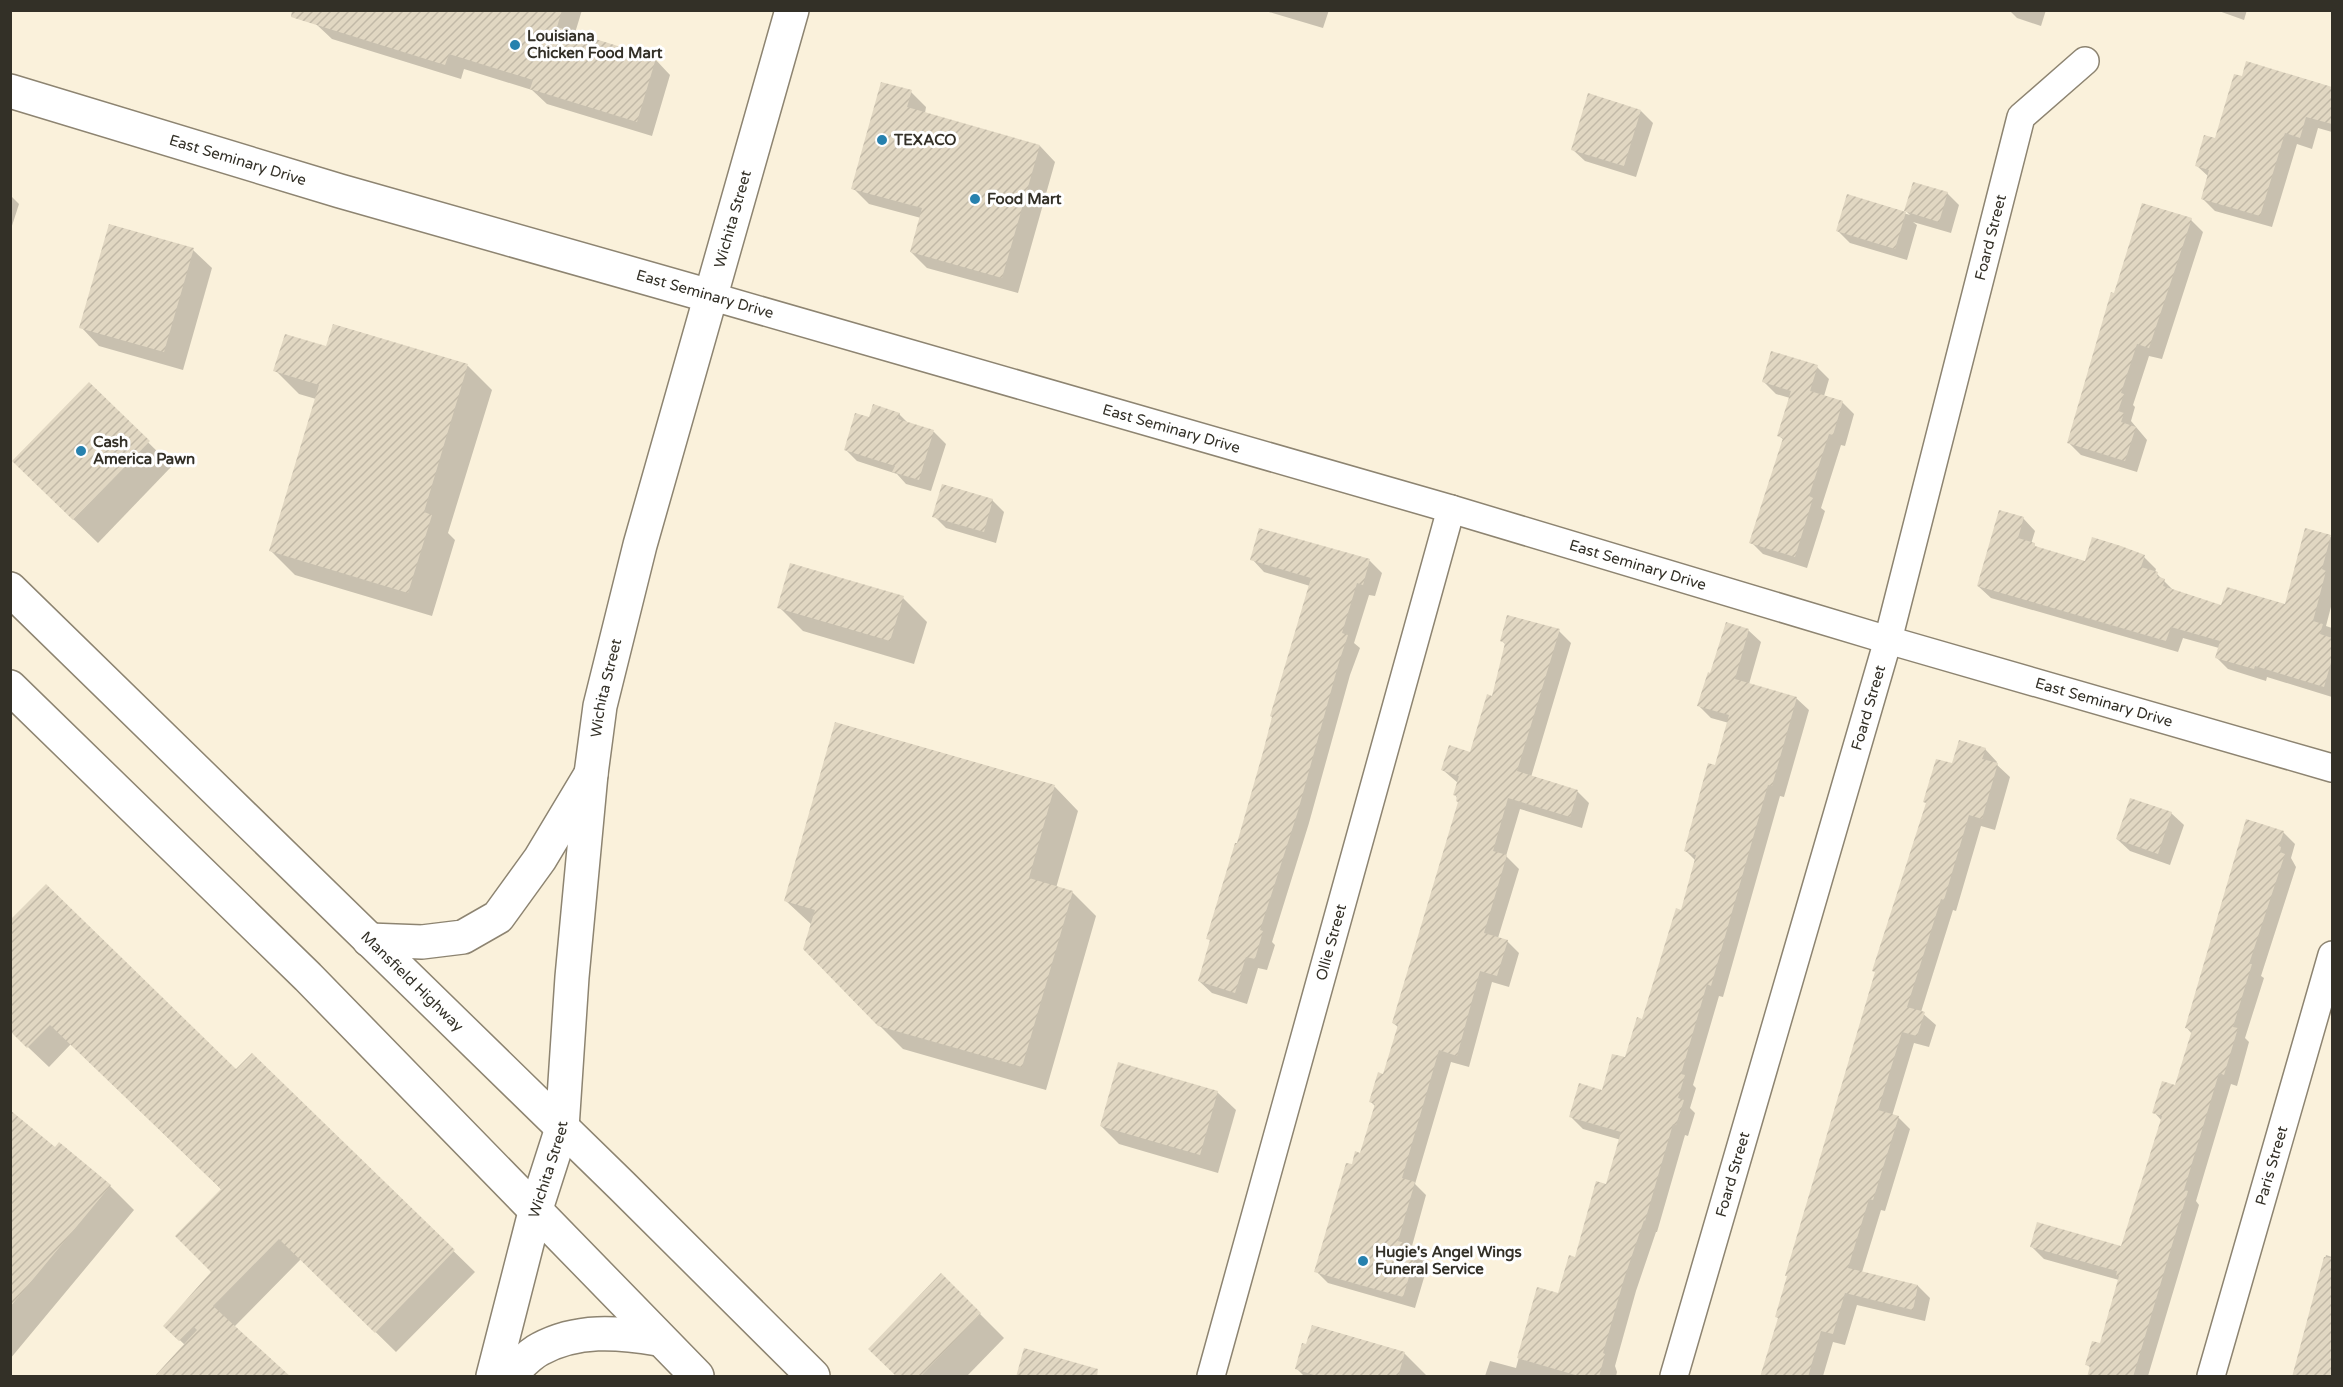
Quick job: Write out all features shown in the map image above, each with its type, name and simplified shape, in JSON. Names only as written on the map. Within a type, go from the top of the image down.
[{"type":"main road","name":"Wichita Street","points":[[493,1377],[535,1212],[562,1128],[572,977],[591,774],[600,706],[640,545],[792,10]]},
{"type":"main road","name":"East Seminary Drive","points":[[10,91],[340,191],[710,296]]},
{"type":"main road","name":"Mansfield Highway","points":[[10,589],[562,1128],[813,1377]]},
{"type":"main road","points":[[10,687],[308,977],[697,1377]]},
{"type":"main road","points":[[369,940],[422,942],[463,937],[498,916],[540,859],[591,774]]},
{"type":"main road","points":[[508,1377],[539,1349],[581,1334],[626,1333],[658,1339]]},
{"type":"street","name":"Foard Street","points":[[1674,1377],[1888,640],[2021,117],[2085,61]]},
{"type":"street","name":"East Seminary Drive","points":[[710,296],[1451,508],[1888,640],[2332,768]]},
{"type":"street","name":"Ollie Street","points":[[1211,1377],[1451,508]]},
{"type":"street","name":"Paris Street","points":[[2211,1377],[2332,955]]},
{"type":"building","points":[[292,10],[562,10],[557,27],[656,58],[637,122],[530,89],[533,80],[449,54],[445,65],[291,17]]},
{"type":"building","points":[[2246,61],[2332,87],[2332,124],[2306,117],[2300,138],[2285,133],[2260,216],[2201,199],[2209,170],[2195,166],[2204,135],[2215,138],[2234,74],[2242,76]]},
{"type":"building","name":"Food Mart","points":[[881,82],[912,90],[907,107],[1040,145],[1002,278],[910,252],[922,208],[851,189]]},
{"type":"building","points":[[1588,93],[1641,110],[1624,166],[1571,150]]},
{"type":"building","points":[[1913,182],[1948,192],[1939,222],[1904,211]]},
{"type":"building","points":[[1847,194],[1906,212],[1895,249],[1836,231]]},
{"type":"building","points":[[2142,203],[2192,218],[2149,348],[2137,344],[2121,393],[2124,394],[2118,411],[2124,413],[2121,422],[2136,427],[2125,461],[2067,443],[2111,292],[2114,293]]},
{"type":"building","points":[[109,224],[194,248],[164,352],[79,328]]},
{"type":"building","points":[[333,324],[468,364],[424,512],[432,515],[408,593],[269,551],[319,385],[273,371],[285,334],[326,346]]},
{"type":"building","points":[[1771,351],[1818,365],[1810,391],[1843,401],[1833,435],[1829,434],[1809,496],[1813,498],[1795,557],[1749,543],[1783,438],[1777,436],[1791,391],[1762,382]]},
{"type":"building","name":"Cash America Pawn","points":[[89,382],[150,441],[73,520],[12,461]]},
{"type":"building","points":[[873,404],[900,413],[898,419],[934,430],[919,480],[892,472],[895,466],[844,450],[855,413],[869,417]]},
{"type":"building","points":[[942,484],[993,499],[984,532],[932,517]]},
{"type":"building","points":[[1999,510],[2024,517],[2018,538],[2035,543],[2035,546],[2085,561],[2092,537],[2121,546],[2145,555],[2141,567],[2158,572],[2157,576],[2165,579],[2163,586],[2221,605],[2227,587],[2285,604],[2305,528],[2331,535],[2322,569],[2326,571],[2313,621],[2323,624],[2320,634],[2332,638],[2332,659],[2324,687],[2255,666],[2254,669],[2215,658],[2220,641],[2171,627],[2166,641],[1977,586]]},
{"type":"building","points":[[1259,528],[1370,559],[1363,585],[1357,583],[1342,633],[1348,635],[1298,811],[1260,930],[1263,931],[1255,959],[1246,957],[1235,993],[1198,981],[1210,940],[1206,939],[1235,843],[1237,843],[1263,752],[1272,717],[1270,716],[1311,578],[1250,560]]},
{"type":"building","points":[[790,563],[904,596],[890,641],[777,608]]},
{"type":"building","points":[[1507,615],[1560,629],[1517,771],[1578,790],[1570,817],[1508,798],[1493,851],[1507,855],[1484,933],[1508,940],[1497,976],[1480,971],[1457,1056],[1439,1050],[1402,1178],[1415,1182],[1398,1241],[1418,1247],[1403,1297],[1314,1272],[1346,1163],[1352,1164],[1355,1151],[1360,1153],[1375,1104],[1369,1102],[1378,1072],[1383,1074],[1398,1025],[1392,1023],[1458,802],[1456,801],[1457,796],[1453,795],[1459,776],[1441,770],[1449,745],[1470,752],[1487,694],[1492,696],[1505,643],[1500,641]]},
{"type":"building","points":[[1726,622],[1749,629],[1735,679],[1797,697],[1772,786],[1768,785],[1711,986],[1707,984],[1681,1074],[1685,1075],[1678,1098],[1684,1100],[1676,1125],[1673,1124],[1645,1221],[1624,1279],[1603,1353],[1605,1354],[1599,1377],[1582,1377],[1517,1358],[1537,1287],[1558,1293],[1569,1255],[1575,1257],[1596,1181],[1606,1184],[1621,1132],[1569,1117],[1579,1083],[1602,1090],[1612,1054],[1625,1057],[1637,1017],[1642,1019],[1676,908],[1681,910],[1696,855],[1684,851],[1708,763],[1715,765],[1729,715],[1697,706]]},
{"type":"building","points":[[835,722],[1055,785],[1029,878],[1073,891],[1022,1067],[878,1026],[803,949],[815,910],[784,901]]},
{"type":"building","points":[[1959,740],[1986,748],[1982,759],[1998,763],[1982,819],[1969,815],[1944,900],[1941,899],[1907,1007],[1925,1012],[1917,1036],[1902,1032],[1878,1110],[1899,1116],[1873,1200],[1869,1199],[1848,1268],[1918,1285],[1913,1310],[1845,1293],[1833,1334],[1821,1331],[1808,1377],[1760,1377],[1778,1318],[1775,1317],[1787,1276],[1785,1276],[1875,972],[1872,971],[1926,803],[1923,802],[1936,759],[1952,763]]},
{"type":"building","points":[[2130,798],[2172,812],[2158,854],[2116,839]]},
{"type":"building","points":[[2246,819],[2284,831],[2279,846],[2281,847],[2280,852],[2285,854],[2249,964],[2252,964],[2233,1027],[2238,1028],[2224,1075],[2219,1073],[2184,1190],[2188,1191],[2133,1377],[2087,1377],[2090,1366],[2085,1365],[2092,1341],[2100,1343],[2119,1276],[2116,1276],[2117,1271],[2030,1247],[2037,1222],[2121,1246],[2162,1116],[2152,1113],[2162,1081],[2175,1085],[2192,1030],[2185,1028]]},
{"type":"building","points":[[46,884],[236,1069],[252,1053],[455,1250],[375,1333],[279,1239],[213,1306],[291,1377],[154,1377],[197,1330],[194,1327],[179,1341],[163,1326],[211,1272],[175,1236],[221,1189],[50,1025],[27,1048],[10,1031],[10,920]]},
{"type":"building","points":[[1118,1062],[1218,1091],[1200,1155],[1100,1126]]},
{"type":"building","points":[[10,1110],[55,1147],[59,1142],[111,1185],[10,1307]]},
{"type":"building","points":[[2324,1257],[2332,1258],[2332,1377],[2292,1377]]},
{"type":"building","points":[[941,1273],[981,1313],[920,1377],[897,1377],[868,1349]]},
{"type":"building","points":[[1312,1325],[1405,1352],[1398,1377],[1320,1377],[1295,1369],[1302,1343],[1306,1344]]},
{"type":"building","points":[[1024,1348],[1098,1369],[1097,1377],[1016,1377]]},
{"type":"place","name":"Louisiana Chicken Food Mart","points":[[515,45]]},
{"type":"place","name":"TEXACO","points":[[882,140]]},
{"type":"place","name":"Food Mart","points":[[975,199]]},
{"type":"place","name":"Cash America Pawn","points":[[81,451]]},
{"type":"place","name":"Hugie's Angel Wings Funeral Service","points":[[1363,1261]]}]
